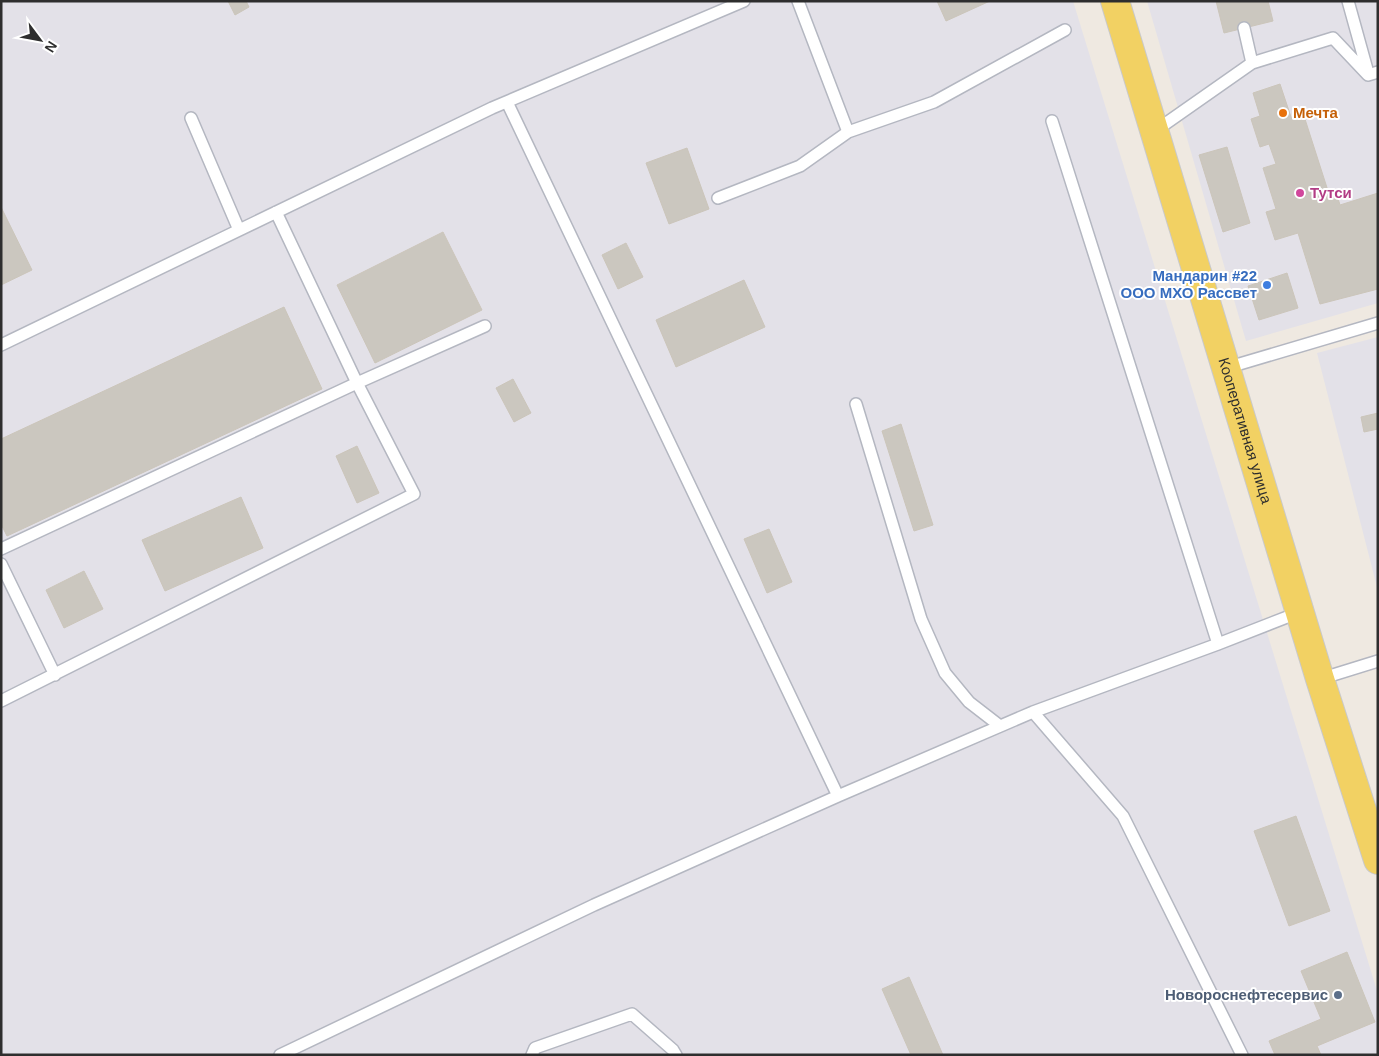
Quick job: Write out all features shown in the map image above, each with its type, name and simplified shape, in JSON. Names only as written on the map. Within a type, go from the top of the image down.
[{"type":"main road","name":"Кооперативная улица","points":[[1115,1],[1320,679],[1378,860]]},
{"type":"lane","points":[[1,345],[507,102],[744,1]]},
{"type":"lane","points":[[798,1],[848,132]]},
{"type":"lane","points":[[1348,1],[1373,74]]},
{"type":"lane","points":[[1244,28],[1252,63]]},
{"type":"lane","points":[[718,198],[800,166],[848,132],[934,102],[1065,30]]},
{"type":"lane","points":[[1154,132],[1252,63],[1333,38],[1373,74]]},
{"type":"lane","points":[[507,102],[838,796]]},
{"type":"lane","points":[[191,118],[239,230]]},
{"type":"lane","points":[[1052,121],[1218,644]]},
{"type":"lane","points":[[1,701],[414,494],[357,383],[276,212]]},
{"type":"lane","points":[[1226,368],[1378,323]]},
{"type":"lane","points":[[1,549],[357,383],[485,326]]},
{"type":"lane","points":[[856,404],[922,619],[945,673],[969,702],[1000,726]]},
{"type":"lane","points":[[1,564],[5,578],[55,675]]},
{"type":"lane","points":[[280,1055],[594,905],[838,796],[1033,712],[1300,612]]},
{"type":"lane","points":[[1320,679],[1378,661]]},
{"type":"lane","points":[[1033,712],[1122,816],[1242,1055]]},
{"type":"lane","points":[[532,1055],[535,1048],[632,1014],[674,1050],[676,1055]]},
{"type":"shaded area","points":[[1,1],[1073,1],[1378,994],[1378,1055],[1,1055]]},
{"type":"shaded area","points":[[1147,1],[1378,1],[1378,303],[1246,341]]},
{"type":"shaded area","points":[[1378,337],[1378,591],[1317,353]]},
{"type":"building","points":[[228,1],[246,1],[249,7],[235,15]]},
{"type":"building","points":[[937,1],[990,1],[946,21]]},
{"type":"building","points":[[1216,1],[1268,1],[1273,21],[1224,33]]},
{"type":"building","name":"Тутси","points":[[1280,84],[1292,120],[1304,116],[1329,194],[1336,192],[1340,205],[1378,193],[1378,289],[1320,304],[1298,233],[1275,240],[1266,212],[1276,209],[1263,168],[1276,164],[1269,144],[1260,147],[1251,119],[1260,116],[1253,93]]},
{"type":"building","points":[[1227,147],[1250,223],[1223,232],[1199,155]]},
{"type":"building","points":[[687,148],[709,209],[669,224],[646,163]]},
{"type":"building","points":[[1,207],[32,270],[1,285]]},
{"type":"building","points":[[443,232],[482,310],[375,363],[337,285]]},
{"type":"building","points":[[626,243],[643,277],[618,289],[602,255]]},
{"type":"building","points":[[1287,273],[1298,308],[1259,320],[1248,286]]},
{"type":"building","points":[[744,280],[765,327],[676,367],[656,320]]},
{"type":"building","points":[[284,307],[322,389],[7,536],[1,524],[1,439]]},
{"type":"building","points":[[513,379],[531,413],[514,422],[496,388]]},
{"type":"building","points":[[1378,413],[1378,429],[1364,432],[1361,417]]},
{"type":"building","points":[[901,424],[933,525],[914,531],[882,431]]},
{"type":"building","points":[[357,446],[379,493],[357,503],[336,456]]},
{"type":"building","points":[[241,497],[263,548],[165,591],[142,540]]},
{"type":"building","points":[[769,529],[792,582],[767,593],[744,539]]},
{"type":"building","points":[[84,571],[103,609],[64,628],[46,590]]},
{"type":"building","points":[[1296,816],[1330,911],[1289,926],[1254,831]]},
{"type":"building","name":"Новороснефтесервис","points":[[1347,952],[1375,1022],[1317,1046],[1321,1055],[1275,1055],[1269,1041],[1321,1019],[1301,971]]},
{"type":"building","points":[[909,977],[943,1055],[911,1055],[882,989]]},
{"type":"place","name":"Мечта","points":[[1283,113]]},
{"type":"place","name":"Тутси","points":[[1300,193]]},
{"type":"place","name":"Мандарин #22 ООО МХО Рассвет","points":[[1267,285]]},
{"type":"place","name":"Новороснефтесервис","points":[[1338,995]]}]
